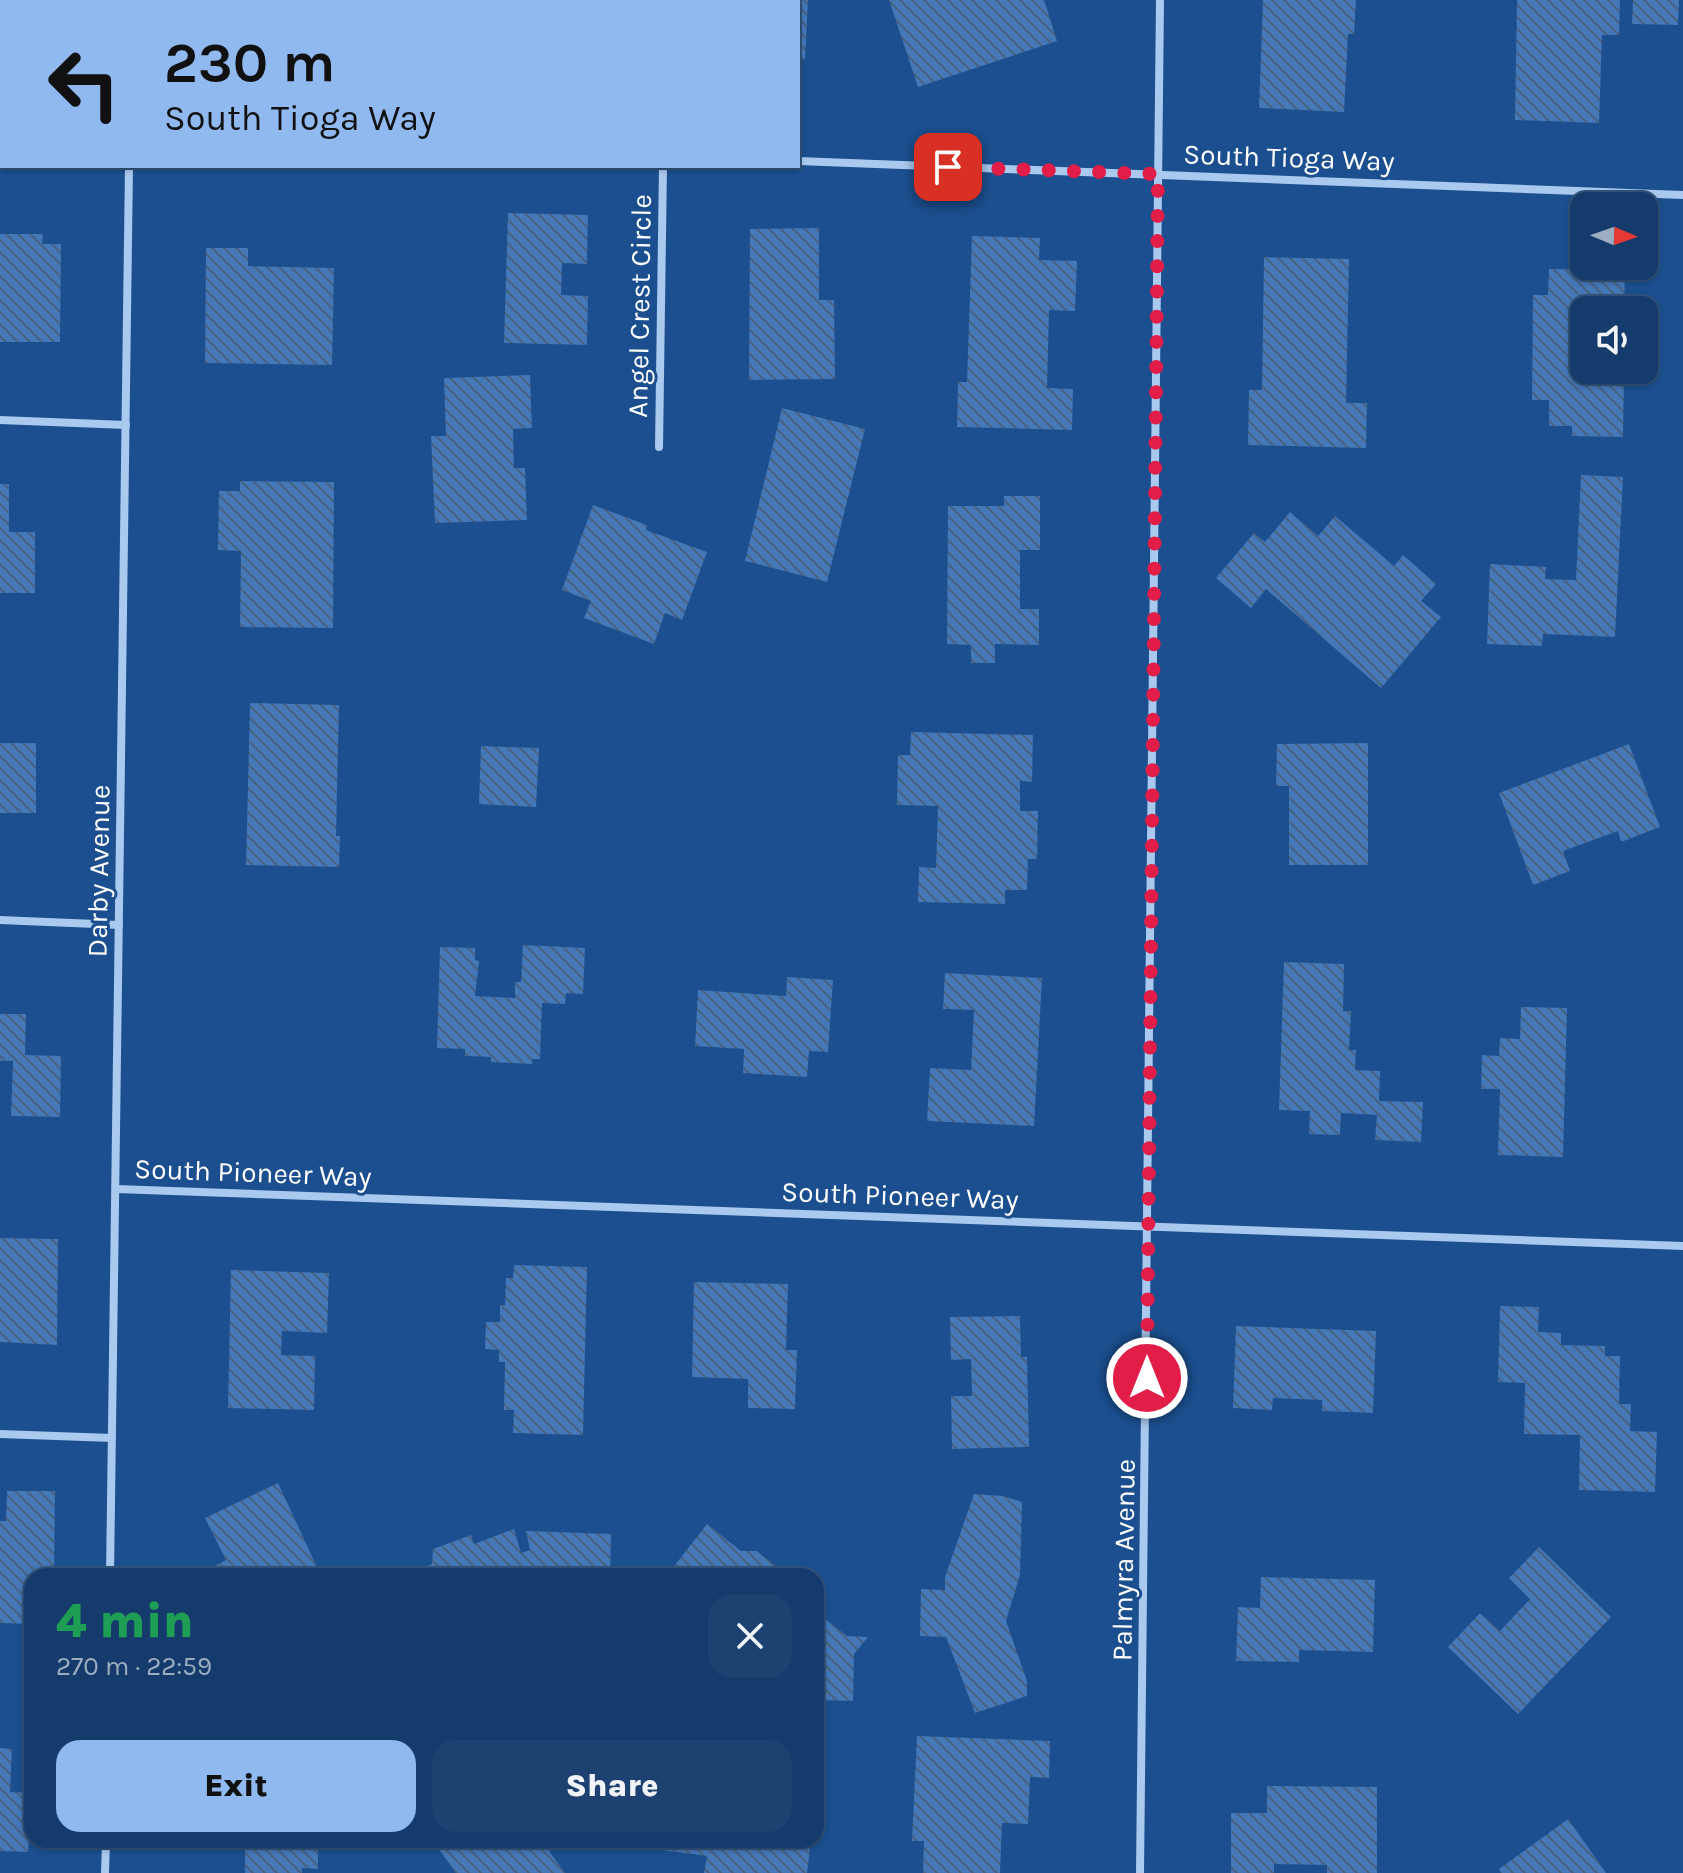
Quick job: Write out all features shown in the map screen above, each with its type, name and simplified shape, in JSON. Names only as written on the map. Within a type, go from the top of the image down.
[{"type":"street","name":"Palmyra Avenue","points":[[1140,1873],[1160,0]]},
{"type":"street","name":"South Tioga Way","points":[[800,161],[1683,195]]},
{"type":"street","name":"Darby Avenue","points":[[110,1568],[129,168]]},
{"type":"street","name":"Angel Crest Circle","points":[[659,447],[663,168]]},
{"type":"street","points":[[0,420],[126,425]]},
{"type":"street","points":[[0,920],[119,925]]},
{"type":"street","name":"South Pioneer Way","points":[[116,1189],[1683,1246]]},
{"type":"street","points":[[0,1434],[112,1438]]},
{"type":"street","points":[[105,1873],[106,1848]]},
{"type":"building","points":[[800,0],[808,0],[805,60],[800,59]]},
{"type":"building","points":[[889,0],[1044,0],[1057,41],[918,87]]},
{"type":"building","points":[[1263,0],[1356,0],[1354,34],[1348,34],[1344,112],[1259,108]]},
{"type":"building","points":[[1517,0],[1620,0],[1619,35],[1602,35],[1599,123],[1515,120]]},
{"type":"building","points":[[1633,0],[1679,0],[1678,25],[1632,24]]},
{"type":"building","points":[[508,213],[588,215],[587,264],[562,263],[561,295],[588,296],[587,345],[504,343]]},
{"type":"building","points":[[819,228],[819,300],[834,300],[835,379],[749,380],[750,229]]},
{"type":"building","points":[[0,234],[43,234],[42,244],[61,244],[60,342],[0,342]]},
{"type":"building","points":[[972,236],[1040,238],[1039,260],[1077,261],[1075,311],[1049,310],[1047,388],[1073,389],[1072,430],[957,427],[958,382],[967,382]]},
{"type":"building","points":[[206,248],[248,248],[248,266],[334,268],[332,365],[205,363]]},
{"type":"building","points":[[1264,257],[1349,259],[1346,403],[1367,403],[1366,448],[1248,445],[1249,390],[1262,390]]},
{"type":"building","points":[[1549,269],[1570,269],[1570,280],[1625,280],[1624,296],[1570,296],[1570,384],[1624,384],[1623,437],[1572,436],[1572,426],[1549,426],[1549,400],[1532,400],[1533,295],[1548,295]]},
{"type":"building","points":[[530,375],[532,428],[513,429],[514,468],[525,468],[527,520],[435,523],[431,436],[446,436],[444,378]]},
{"type":"building","points":[[782,408],[865,429],[827,582],[745,561]]},
{"type":"building","points":[[1581,475],[1623,477],[1615,637],[1543,634],[1542,646],[1487,644],[1490,564],[1546,567],[1545,579],[1576,580]]},
{"type":"building","points":[[240,481],[334,482],[333,628],[240,627],[241,551],[218,550],[219,491],[240,491]]},
{"type":"building","points":[[0,484],[9,484],[9,532],[35,532],[35,593],[0,593]]},
{"type":"building","points":[[1004,496],[1040,496],[1040,550],[1020,550],[1020,609],[1039,609],[1039,645],[995,644],[995,663],[971,663],[971,645],[947,644],[948,506],[1004,506]]},
{"type":"building","points":[[593,505],[647,525],[646,530],[707,552],[682,620],[665,613],[654,644],[584,618],[591,601],[562,590]]},
{"type":"building","points":[[1290,512],[1318,536],[1335,516],[1394,566],[1403,555],[1436,584],[1421,601],[1441,617],[1381,688],[1266,589],[1251,608],[1216,578],[1254,533],[1265,542]]},
{"type":"building","points":[[250,703],[339,705],[336,836],[340,836],[339,867],[246,865]]},
{"type":"building","points":[[911,732],[1033,735],[1032,782],[1020,781],[1020,811],[1038,811],[1037,859],[1028,859],[1027,890],[1005,890],[1005,904],[918,902],[919,867],[936,868],[938,806],[897,805],[898,755],[910,755]]},
{"type":"building","points":[[0,743],[36,743],[36,813],[0,813]]},
{"type":"building","points":[[1368,743],[1368,865],[1289,865],[1289,786],[1276,786],[1277,744]]},
{"type":"building","points":[[1629,744],[1660,827],[1621,842],[1618,831],[1563,851],[1570,871],[1533,885],[1499,793]]},
{"type":"building","points":[[481,746],[539,748],[536,807],[479,804]]},
{"type":"building","points":[[523,945],[585,948],[583,994],[566,993],[565,1004],[542,1003],[540,1059],[532,1059],[532,1064],[491,1062],[491,1057],[465,1056],[465,1049],[437,1048],[440,947],[475,948],[475,960],[479,961],[475,996],[515,998],[515,982],[521,982]]},
{"type":"building","points":[[1284,962],[1344,964],[1343,1011],[1351,1011],[1349,1050],[1356,1050],[1355,1070],[1380,1071],[1379,1101],[1423,1102],[1421,1142],[1375,1140],[1377,1115],[1341,1113],[1340,1135],[1309,1134],[1310,1111],[1279,1110]]},
{"type":"building","points":[[945,973],[1042,978],[1034,1126],[927,1121],[930,1068],[971,1070],[974,1010],[943,1009]]},
{"type":"building","points":[[787,977],[833,980],[828,1052],[809,1051],[807,1077],[743,1073],[744,1049],[695,1046],[698,990],[786,996]]},
{"type":"building","points":[[1521,1007],[1567,1008],[1563,1157],[1498,1155],[1500,1089],[1481,1089],[1482,1055],[1499,1056],[1500,1038],[1520,1039]]},
{"type":"building","points":[[0,1014],[26,1014],[25,1055],[61,1056],[60,1117],[11,1116],[13,1061],[0,1061]]},
{"type":"building","points":[[0,1238],[58,1239],[57,1345],[0,1342]]},
{"type":"building","points":[[514,1265],[587,1267],[583,1435],[513,1433],[514,1410],[504,1410],[505,1362],[499,1362],[499,1350],[485,1349],[486,1322],[500,1322],[500,1305],[505,1305],[506,1278],[513,1278]]},
{"type":"building","points":[[231,1270],[329,1273],[327,1333],[282,1331],[281,1355],[315,1356],[314,1410],[228,1408]]},
{"type":"building","points":[[694,1282],[788,1284],[786,1350],[797,1350],[795,1409],[748,1408],[748,1379],[692,1377]]},
{"type":"building","points":[[1500,1306],[1539,1307],[1538,1332],[1561,1333],[1561,1345],[1605,1346],[1605,1356],[1620,1356],[1619,1404],[1631,1404],[1630,1431],[1657,1432],[1655,1492],[1579,1490],[1580,1435],[1524,1434],[1525,1383],[1498,1382]]},
{"type":"building","points":[[1020,1316],[1021,1357],[1027,1357],[1029,1447],[952,1449],[951,1396],[972,1396],[971,1359],[951,1360],[950,1317]]},
{"type":"building","points":[[1236,1326],[1376,1331],[1373,1413],[1322,1411],[1322,1400],[1273,1398],[1272,1410],[1233,1408]]},
{"type":"building","points":[[278,1483],[317,1568],[216,1568],[226,1560],[205,1518]]},
{"type":"building","points":[[7,1491],[55,1491],[54,1568],[24,1568],[24,1624],[0,1623],[0,1521],[6,1521]]},
{"type":"building","points":[[974,1494],[1003,1496],[1022,1502],[1020,1575],[1006,1621],[1027,1681],[1027,1696],[975,1713],[946,1637],[920,1636],[921,1589],[945,1590],[945,1577]]},
{"type":"building","points":[[707,1524],[741,1551],[757,1551],[778,1568],[673,1568]]},
{"type":"building","points":[[514,1529],[521,1553],[530,1550],[526,1531],[611,1534],[610,1568],[421,1568],[432,1564],[433,1549],[471,1535],[474,1544]]},
{"type":"building","points":[[1539,1547],[1611,1617],[1518,1714],[1448,1647],[1480,1613],[1500,1631],[1530,1599],[1509,1578]]},
{"type":"building","points":[[1261,1577],[1375,1580],[1373,1652],[1299,1650],[1299,1662],[1236,1661],[1238,1607],[1260,1608]]},
{"type":"building","points":[[824,1618],[847,1636],[868,1637],[854,1654],[853,1701],[824,1700]]},
{"type":"building","points":[[917,1736],[1050,1741],[1049,1778],[1030,1777],[1028,1824],[1002,1823],[1000,1873],[923,1873],[924,1841],[912,1841]]},
{"type":"building","points":[[0,1748],[12,1749],[10,1792],[24,1793],[24,1848],[28,1848],[28,1852],[0,1851]]},
{"type":"building","points":[[1267,1786],[1377,1787],[1377,1873],[1327,1873],[1327,1865],[1274,1864],[1274,1873],[1231,1873],[1231,1813],[1267,1813]]},
{"type":"building","points":[[1568,1819],[1606,1873],[1501,1873],[1499,1869]]},
{"type":"building","points":[[245,1848],[318,1848],[318,1869],[302,1868],[302,1873],[245,1873]]},
{"type":"building","points":[[438,1848],[553,1848],[549,1851],[565,1873],[456,1873]]},
{"type":"building","points":[[810,1848],[807,1873],[704,1873],[707,1856],[662,1850]]},
{"type":"route","points":[[948,167],[1158,174],[1147,1378]]}]
